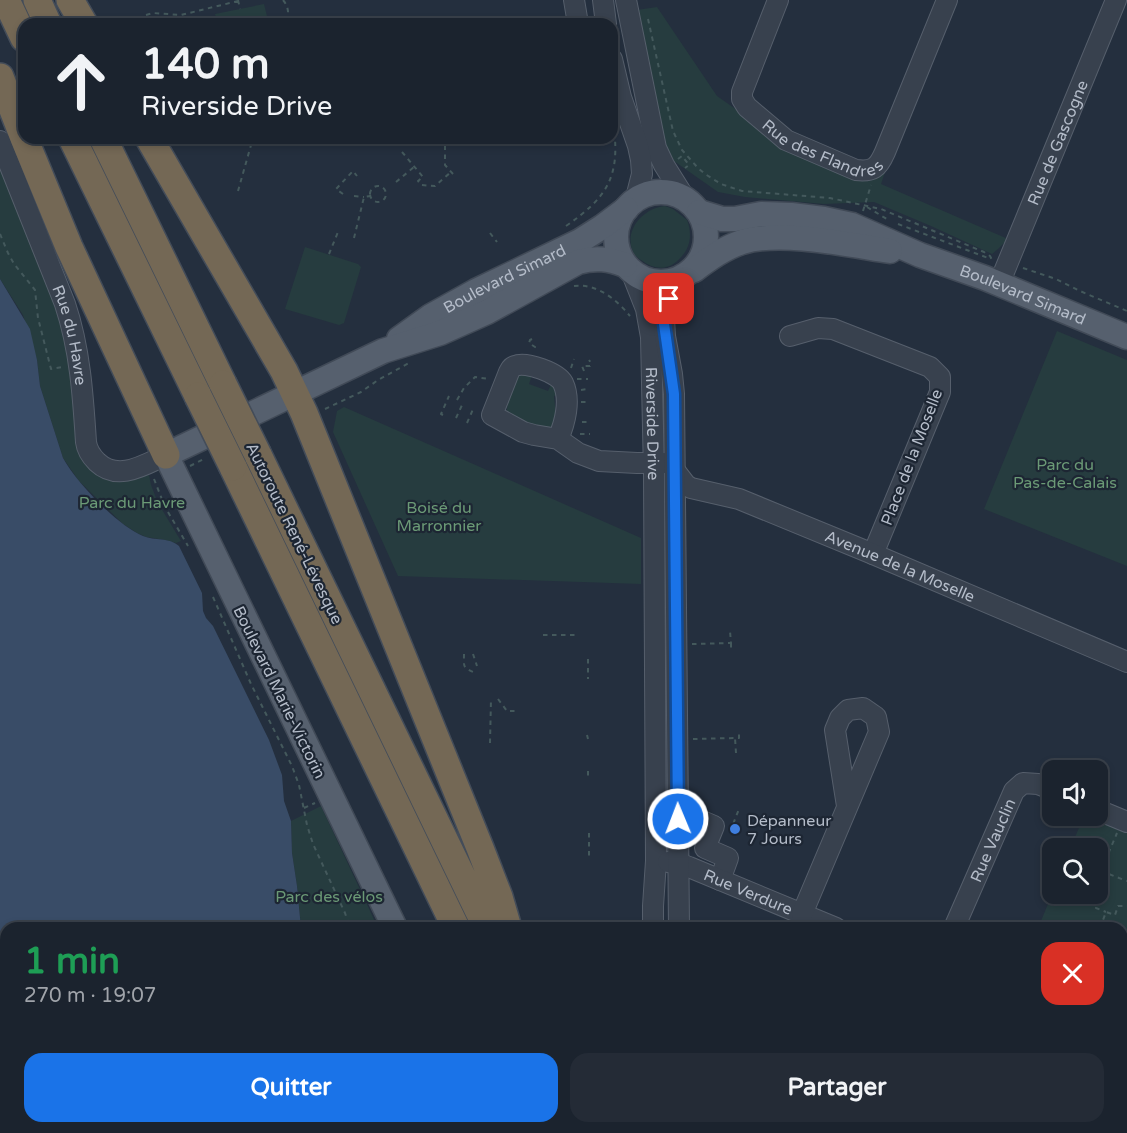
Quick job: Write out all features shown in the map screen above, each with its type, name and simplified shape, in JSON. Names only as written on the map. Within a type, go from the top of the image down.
[{"type":"highway","points":[[6,0],[18,25]]},
{"type":"highway","points":[[37,0],[45,18]]},
{"type":"highway","points":[[70,0],[80,18]]},
{"type":"highway","points":[[0,77],[18,123]]},
{"type":"highway","points":[[27,144],[160,465]]},
{"type":"highway","name":"Autoroute René-Lévesque","points":[[75,144],[453,922]]},
{"type":"highway","name":"Autoroute René-Lévesque","points":[[106,144],[484,922]]},
{"type":"highway","points":[[152,144],[295,393],[468,818],[499,897],[506,922]]},
{"type":"highway","points":[[439,894],[447,922]]},
{"type":"main road","points":[[660,191],[671,193],[692,206],[705,227],[705,243],[699,260],[684,277],[669,284],[654,283],[639,277],[628,268],[618,253],[617,237],[621,219],[632,203],[648,192],[660,191]]},
{"type":"main road","name":"Boulevard Simard","points":[[383,351],[431,316],[476,291],[580,241],[632,203]]},
{"type":"main road","name":"Boulevard Simard","points":[[692,206],[722,219],[761,214],[791,215],[852,225],[920,255],[999,284],[1127,338]]},
{"type":"main road","name":"Boulevard Simard","points":[[684,277],[713,256],[742,242],[758,239],[808,239],[920,255]]},
{"type":"main road","name":"Boulevard Simard","points":[[160,465],[295,393],[383,351],[440,333],[510,300],[579,262],[590,259],[611,260],[628,268]]},
{"type":"main road","name":"Boulevard Marie-Victorin","points":[[160,465],[392,922]]},
{"type":"street","points":[[574,0],[577,18]]},
{"type":"street","points":[[603,0],[605,18]]},
{"type":"street","points":[[626,0],[640,23],[656,148],[664,165],[692,206]]},
{"type":"street","name":"Rue des Flandres","points":[[778,0],[742,92],[742,99],[747,107],[786,140],[856,170],[866,171],[881,162],[947,0]]},
{"type":"street","name":"Rue de Gascogne","points":[[999,284],[1116,0]]},
{"type":"street","points":[[618,28],[640,23]]},
{"type":"street","points":[[618,84],[641,160],[642,174],[632,203]]},
{"type":"street","name":"Rue du Havre","points":[[0,141],[72,324],[81,373],[86,442],[89,453],[104,468],[119,472],[160,465]]},
{"type":"street","name":"Riverside Drive","points":[[628,268],[643,299],[650,326],[654,463],[656,861]]},
{"type":"street","name":"Riverside Drive","points":[[678,819],[676,467],[673,379],[664,318],[666,306],[684,277]]},
{"type":"street","name":"Place de la Moselle","points":[[790,336],[818,328],[833,329],[930,367],[940,377],[940,392],[873,554]]},
{"type":"street","points":[[566,437],[578,453],[599,461],[654,463],[676,467]]},
{"type":"street","name":"Avenue de la Moselle","points":[[676,467],[688,486],[700,491],[739,499],[1127,662]]},
{"type":"street","name":"Rue Vauclin","points":[[957,922],[1014,791],[1023,783],[1042,786]]},
{"type":"street","points":[[802,914],[847,806]]},
{"type":"street","points":[[1108,814],[1124,821]]},
{"type":"street","points":[[679,922],[678,819],[726,819],[705,848],[735,861],[720,880]]},
{"type":"street","points":[[653,922],[656,861]]},
{"type":"street","name":"Rue Verdure","points":[[656,861],[678,863],[822,922]]},
{"type":"path","points":[[146,15],[153,13],[181,15],[242,0]]},
{"type":"path","points":[[283,0],[287,5],[287,18]]},
{"type":"path","points":[[238,1],[240,9]]},
{"type":"path","points":[[640,23],[675,138],[682,150],[682,156],[691,164],[683,169]]},
{"type":"path","points":[[237,191],[251,144]]},
{"type":"path","name":"Boulevard Simard","points":[[561,229],[595,203],[603,193],[611,180],[616,157],[615,144]]},
{"type":"path","points":[[402,152],[423,177],[418,181],[421,185],[435,186],[452,173],[446,165],[445,145]]},
{"type":"path","name":"Boulevard Simard","points":[[682,150],[691,164],[727,187],[742,191],[840,199],[881,209],[988,254],[992,260],[895,223],[864,205]]},
{"type":"path","points":[[676,160],[682,156]]},
{"type":"path","points":[[396,182],[415,167]]},
{"type":"path","points":[[342,194],[336,189],[353,171],[357,176]]},
{"type":"path","points":[[864,205],[873,178]]},
{"type":"path","points":[[354,196],[370,196],[380,201],[385,195],[384,188],[375,187],[370,192],[370,196]]},
{"type":"path","points":[[354,238],[364,197]]},
{"type":"path","points":[[329,254],[338,232]]},
{"type":"path","points":[[490,233],[497,242]]},
{"type":"path","points":[[0,234],[14,264],[34,290],[38,318],[51,369],[58,368]]},
{"type":"path","name":"Boulevard Simard","points":[[1023,268],[1056,279],[1127,311]]},
{"type":"path","points":[[594,285],[594,288],[617,302],[632,321]]},
{"type":"path","points":[[531,352],[535,347],[529,343],[532,339]]},
{"type":"path","points":[[570,369],[574,359]]},
{"type":"path","points":[[584,371],[582,366],[590,366],[589,360]]},
{"type":"path","points":[[457,400],[464,388],[475,377],[494,381]]},
{"type":"path","points":[[443,415],[441,414],[449,396]]},
{"type":"path","points":[[456,418],[463,403]]},
{"type":"path","points":[[467,423],[474,407]]},
{"type":"path","points":[[566,437],[590,434]]},
{"type":"path","points":[[160,465],[156,487],[165,507],[191,549]]},
{"type":"path","points":[[213,596],[251,684],[292,766],[299,785],[313,844],[348,922]]},
{"type":"path","points":[[730,632],[731,651]]},
{"type":"path","points":[[543,635],[575,635]]},
{"type":"path","points":[[686,644],[731,643]]},
{"type":"path","points":[[464,654],[464,667],[473,672]]},
{"type":"path","points":[[473,654],[477,666]]},
{"type":"path","points":[[588,659],[588,679]]},
{"type":"path","points":[[490,743],[491,699]]},
{"type":"path","points":[[498,699],[507,711],[517,711]]},
{"type":"path","points":[[687,739],[739,738],[739,733]]},
{"type":"path","points":[[735,738],[736,753]]},
{"type":"path","points":[[588,771],[588,778]]},
{"type":"path","points":[[304,808],[320,800]]},
{"type":"path","points":[[1108,856],[1124,821]]},
{"type":"path","points":[[589,833],[589,859]]},
{"type":"path","points":[[1108,874],[1127,881]]},
{"type":"path","points":[[1098,904],[1096,908],[1115,915],[1118,906],[1127,906]]},
{"type":"path","points":[[1102,922],[1106,912]]},
{"type":"green space","points":[[264,4],[268,18],[216,18],[215,14]]},
{"type":"green space","points":[[657,7],[717,96],[779,145],[886,169],[881,184],[1008,239],[992,254],[874,202],[824,204],[745,197],[718,192],[671,159],[665,144],[637,10]]},
{"type":"green space","name":"Parc du Havre","points":[[0,164],[46,276],[67,340],[79,435],[126,479],[149,475],[158,503],[181,541],[176,543],[146,537],[123,524],[79,481],[63,458],[40,386],[37,360],[23,315],[0,279]]},
{"type":"green space","points":[[665,206],[687,220],[690,239],[685,252],[677,261],[667,267],[657,268],[646,264],[634,254],[631,237],[633,229],[642,216]]},
{"type":"green space","points":[[305,247],[358,264],[361,267],[344,323],[339,325],[285,309]]},
{"type":"green space","name":"Parc du Pas-de-Calais","points":[[1057,331],[1127,360],[1127,566],[984,509]]},
{"type":"green space","points":[[533,372],[529,384],[548,391],[553,380],[560,394],[554,396],[556,415],[554,427],[532,427],[506,415],[516,373]]},
{"type":"green space","name":"Boisé du Marronnier","points":[[344,407],[641,538],[641,584],[398,576],[333,432],[337,411]]},
{"type":"green space","name":"Parc des vélos","points":[[321,806],[375,922],[300,922],[292,853],[291,821]]},
{"type":"green space","points":[[1108,818],[1127,822],[1127,922],[1040,922],[1048,904],[1108,904],[1108,838],[1075,838],[1080,826],[1108,826]]},
{"type":"water","points":[[0,279],[30,329],[40,386],[63,458],[69,468],[98,502],[133,531],[143,536],[171,541],[179,546],[202,593],[203,611],[206,618],[213,626],[269,740],[282,775],[284,801],[291,821],[292,853],[300,922],[0,922]]},
{"type":"place","name":"Dépanneur 7 Jours","points":[[735,829]]},
{"type":"route","points":[[669,299],[664,324],[674,394],[678,819]]}]
